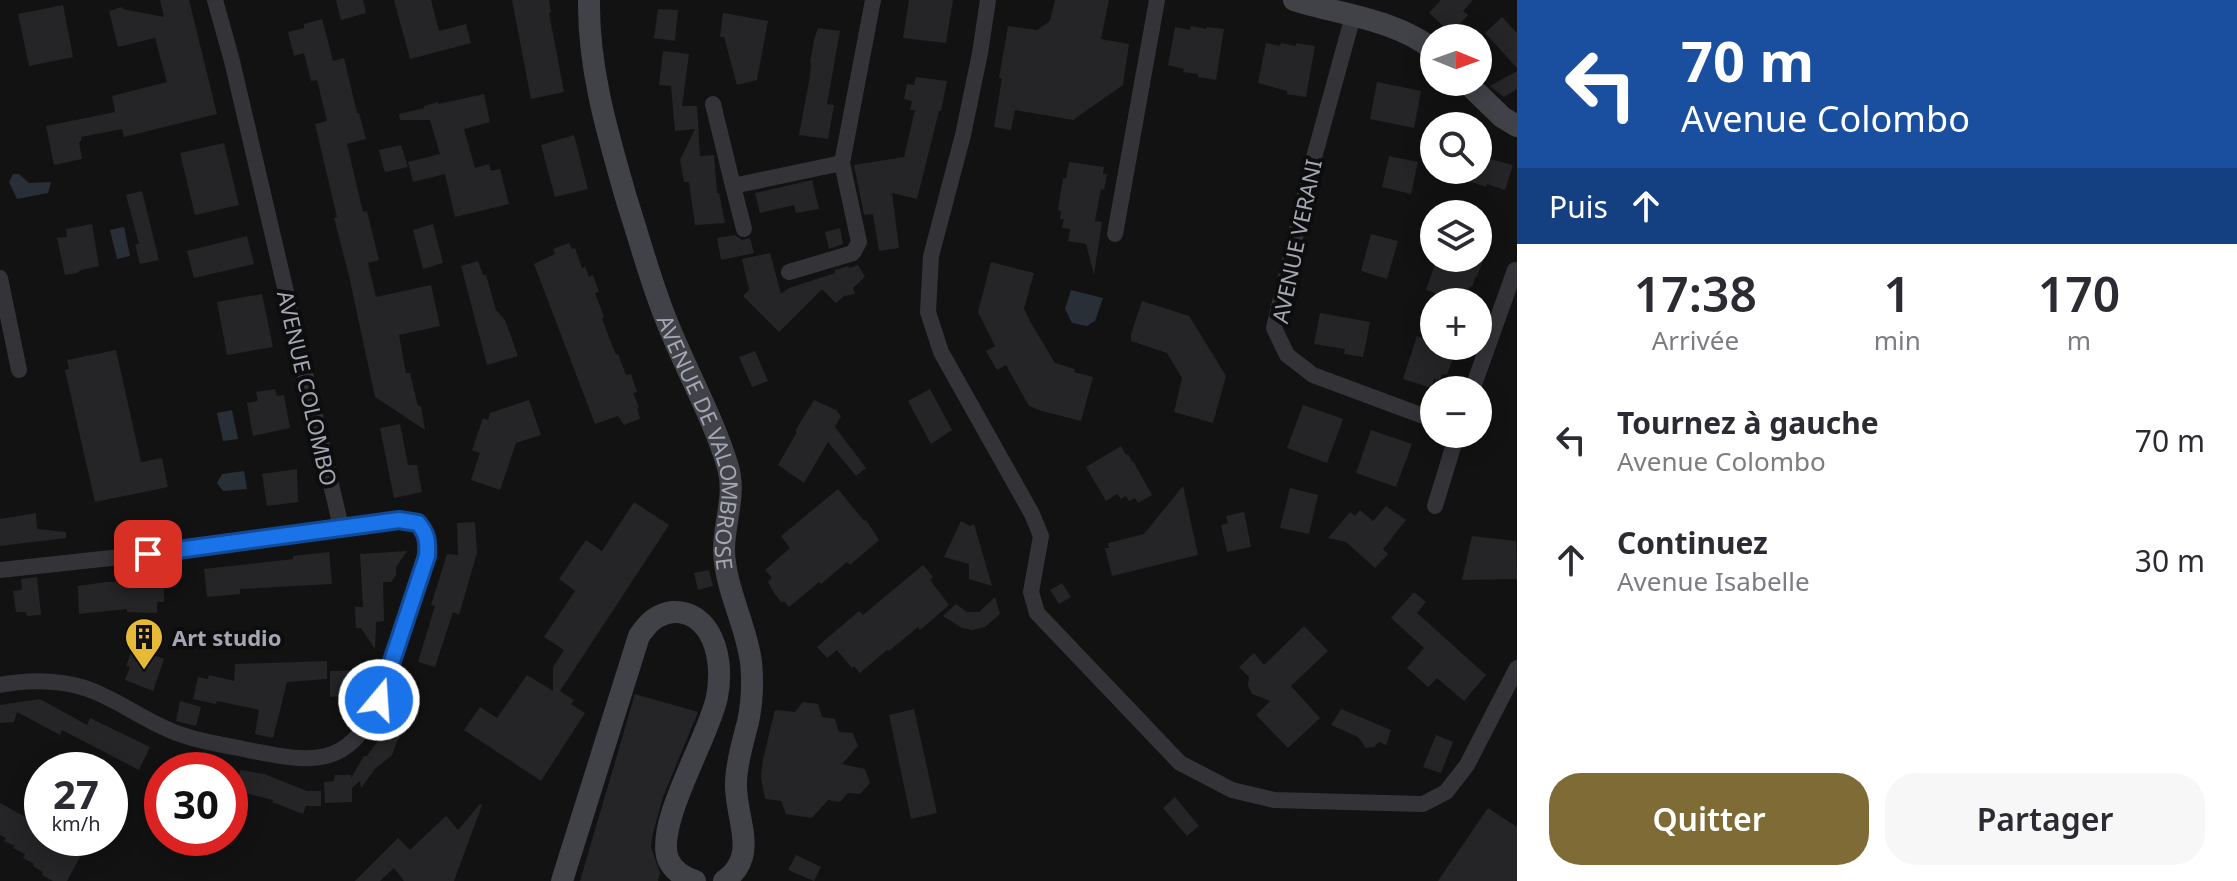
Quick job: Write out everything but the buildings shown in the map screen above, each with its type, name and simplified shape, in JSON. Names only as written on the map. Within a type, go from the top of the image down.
[{"type":"main road","name":"AVENUE DE VALOMBROSE","points":[[589,0],[593,58],[603,119],[666,320],[730,475],[731,499],[725,534],[726,573],[747,639],[751,701],[739,751],[735,797],[745,840],[744,857],[736,872],[724,881]]},
{"type":"main road","points":[[1294,0],[1407,33],[1420,41]]},
{"type":"main road","points":[[1480,96],[1502,117],[1517,126]]},
{"type":"main road","points":[[562,881],[639,636],[659,615],[675,612],[690,614],[702,622],[714,645],[719,677],[706,733],[667,828],[668,857],[676,872],[695,881]]},
{"type":"street","name":"AVENUE COLOMBO","points":[[215,0],[341,527]]},
{"type":"street","points":[[789,272],[853,253],[859,242],[842,163],[873,0]]},
{"type":"street","points":[[988,0],[963,135],[931,256],[928,312],[941,352],[1032,514],[1041,536],[1031,592],[1037,613],[1180,763],[1232,790],[1274,800],[1423,804],[1446,792],[1467,765],[1517,668]]},
{"type":"street","points":[[1115,234],[1157,0]]},
{"type":"street","name":"AVENUE VERANI","points":[[1353,16],[1313,161],[1274,328],[1287,355],[1313,375],[1420,415]]},
{"type":"street","points":[[713,104],[744,229]]},
{"type":"street","points":[[733,186],[842,163]]},
{"type":"street","points":[[1477,376],[1515,270]]},
{"type":"street","points":[[0,278],[19,370]]},
{"type":"street","points":[[1435,506],[1453,448]]},
{"type":"street","points":[[0,570],[410,520],[425,531],[428,541],[427,556],[379,700],[359,737],[345,748],[309,759],[290,758],[168,730],[85,688],[21,681],[0,685]]},
{"type":"shaded area","points":[[13,174],[19,174],[29,183],[51,182],[48,193],[17,199],[9,182]]},
{"type":"shaded area","points":[[124,227],[130,256],[117,259],[110,230]]},
{"type":"shaded area","points":[[1071,290],[1103,298],[1095,321],[1087,326],[1072,323],[1065,309]]},
{"type":"shaded area","points":[[232,410],[238,439],[223,441],[217,413]]},
{"type":"shaded area","points":[[244,471],[247,489],[223,491],[217,483],[222,474]]},
{"type":"place","name":"Art studio","points":[[144,671]]},
{"type":"route","points":[[148,554],[399,520],[418,523],[428,541],[427,556],[379,700]]}]
